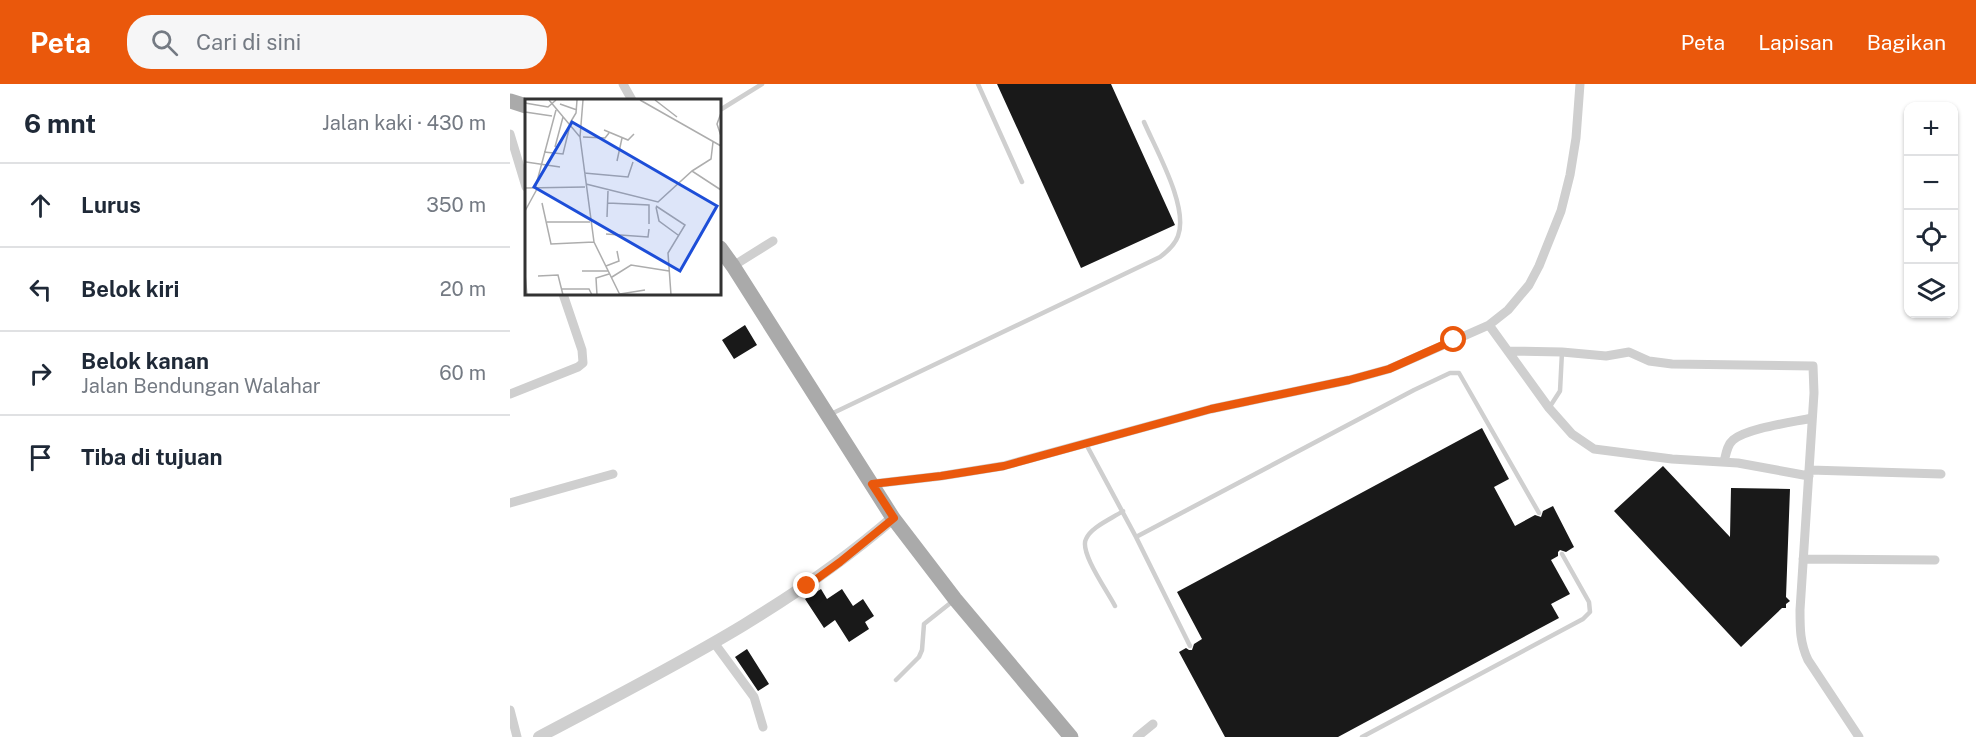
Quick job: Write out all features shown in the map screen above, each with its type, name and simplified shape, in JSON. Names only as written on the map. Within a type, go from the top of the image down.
[{"type":"main road","points":[[510,101],[525,106]]},
{"type":"main road","points":[[722,251],[894,518],[955,599],[1071,737]]},
{"type":"street","points":[[623,84],[631,99]]},
{"type":"street","points":[[872,484],[977,471],[1086,444],[1211,409],[1349,380],[1389,369],[1489,325],[1508,310],[1529,285],[1561,211],[1576,138],[1580,84]]},
{"type":"street","points":[[510,134],[525,184]]},
{"type":"street","points":[[733,266],[773,241]]},
{"type":"street","points":[[510,394],[583,363],[582,350],[564,296]]},
{"type":"street","points":[[1489,325],[1549,408],[1572,434],[1594,448],[1672,459],[1724,462],[1809,473],[1941,474]]},
{"type":"street","points":[[1508,351],[1606,356],[1629,352],[1649,361],[1672,364],[1813,366],[1800,637],[1803,648],[1859,737]]},
{"type":"street","points":[[1724,462],[1730,445],[1739,437],[1765,428],[1812,418]]},
{"type":"street","points":[[510,503],[613,474]]},
{"type":"street","points":[[539,737],[715,644],[807,586],[894,518]]},
{"type":"street","points":[[1803,558],[1935,560]]},
{"type":"street","points":[[715,644],[754,697],[763,727]]},
{"type":"street","points":[[510,710],[518,737]]},
{"type":"street","points":[[1137,737],[1153,724]]},
{"type":"lane","points":[[722,109],[762,84]]},
{"type":"lane","points":[[978,84],[1022,182]]},
{"type":"lane","points":[[828,415],[1160,257],[1172,248],[1181,222],[1179,206],[1143,122]]},
{"type":"lane","points":[[1549,408],[1560,391],[1562,352]]},
{"type":"lane","points":[[1136,537],[1450,373],[1459,373],[1539,513]]},
{"type":"lane","points":[[1086,444],[1123,511],[1190,646]]},
{"type":"lane","points":[[1115,606],[1089,561],[1084,542],[1087,536],[1098,527],[1123,511]]},
{"type":"lane","points":[[1362,737],[1583,619],[1590,612],[1589,602],[1562,554]]},
{"type":"lane","points":[[896,680],[919,657],[922,650],[924,624],[955,599]]},
{"type":"building","points":[[997,84],[1111,84],[1175,225],[1081,268]]},
{"type":"building","points":[[745,325],[757,345],[734,359],[722,340]]},
{"type":"building","points":[[1482,428],[1509,479],[1494,487],[1515,526],[1535,515],[1541,517],[1543,511],[1553,506],[1574,547],[1566,552],[1560,550],[1558,556],[1551,560],[1570,594],[1551,604],[1559,618],[1338,737],[1225,737],[1179,652],[1186,648],[1192,650],[1194,644],[1202,639],[1177,592]]},
{"type":"building","points":[[1663,466],[1730,537],[1731,488],[1790,489],[1786,597],[1790,601],[1786,604],[1786,608],[1782,608],[1741,647],[1614,511]]},
{"type":"building","points":[[821,589],[827,599],[842,589],[853,606],[863,599],[874,616],[865,622],[869,629],[849,642],[835,620],[824,628],[805,599]]},
{"type":"building","points":[[747,649],[769,684],[758,691],[735,657]]},
{"type":"route","points":[[807,586],[894,518],[872,484],[1004,466],[1211,409],[1349,380],[1389,369],[1454,340]]}]
